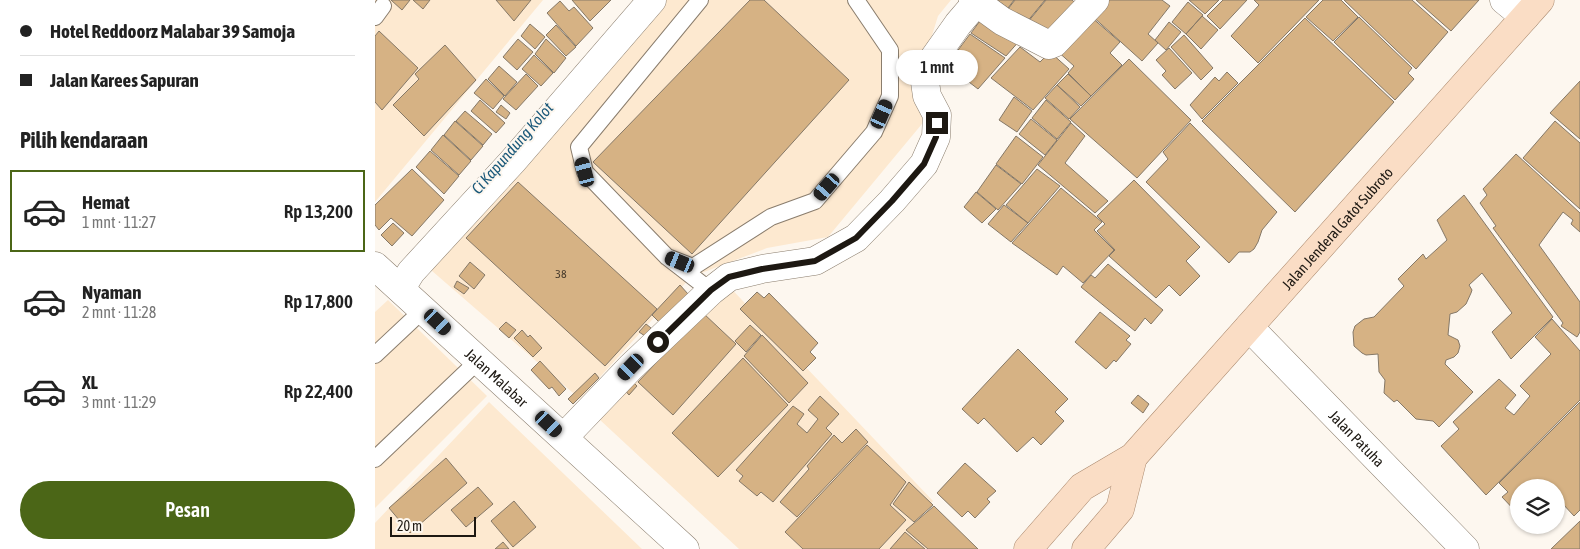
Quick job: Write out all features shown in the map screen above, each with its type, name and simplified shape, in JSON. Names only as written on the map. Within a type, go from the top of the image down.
[{"type":"main road","name":"Jalan Jenderal Gatot Subroto","points":[[1028,549],[1082,488],[1133,457],[1533,8]]},
{"type":"main road","name":"Jalan Jenderal Gatot Subroto","points":[[1086,549],[1120,508],[1133,457]]},
{"type":"street","points":[[402,289],[411,272],[513,162],[652,0]]},
{"type":"street","points":[[563,437],[631,367],[711,290],[729,277],[762,269],[815,261],[856,238],[892,201],[924,164],[936,137],[937,115],[927,96],[925,82],[929,64],[975,1],[1002,21],[1049,45],[1054,43],[1095,0]]},
{"type":"street","points":[[1504,0],[1533,8]]},
{"type":"street","name":"Jalan Malabar","points":[[375,266],[685,549]]},
{"type":"street","name":"Jalan Patuha","points":[[1249,327],[1465,549]]},
{"type":"lane","points":[[700,0],[579,146],[585,172],[667,257],[711,290]]},
{"type":"lane","points":[[667,257],[693,267],[771,217],[815,201],[874,132],[890,96],[890,50],[856,0]]},
{"type":"lane","points":[[375,355],[424,309]]},
{"type":"lane","points":[[375,459],[479,360]]},
{"type":"shaded area","points":[[375,0],[543,0],[375,202]]},
{"type":"shaded area","points":[[657,0],[951,0],[938,16],[924,61],[941,101],[828,237],[767,248],[691,277],[580,399],[424,264]]},
{"type":"shaded area","points":[[723,280],[933,501],[913,525],[939,549],[739,549],[585,406]]},
{"type":"shaded area","points":[[388,300],[487,396],[375,508],[375,312]]},
{"type":"shaded area","points":[[489,402],[642,549],[375,549],[375,523]]},
{"type":"building","points":[[391,0],[410,0],[402,10]]},
{"type":"building","points":[[413,0],[430,0],[423,9]]},
{"type":"building","points":[[496,0],[531,0],[514,21]]},
{"type":"building","points":[[572,0],[611,0],[590,21]]},
{"type":"building","points":[[750,0],[764,0],[849,80],[692,254],[593,162]]},
{"type":"building","points":[[997,0],[1014,0],[1008,8]]},
{"type":"building","points":[[1015,0],[1045,0],[1026,23],[1008,9]]},
{"type":"building","points":[[1046,0],[1072,0],[1080,7],[1047,39],[1027,23]]},
{"type":"building","points":[[1104,0],[1162,0],[1170,6],[1148,34],[1158,43],[1142,61],[1091,15]]},
{"type":"building","points":[[1189,0],[1219,0],[1205,14]]},
{"type":"building","points":[[1223,0],[1247,0],[1220,29],[1207,16]]},
{"type":"building","points":[[1254,0],[1319,0],[1258,63],[1231,36],[1259,5]]},
{"type":"building","points":[[1323,0],[1341,0],[1358,17],[1333,41],[1306,17]]},
{"type":"building","points":[[1344,0],[1412,0],[1448,32],[1416,69]]},
{"type":"building","points":[[1416,0],[1479,0],[1451,31]]},
{"type":"building","points":[[560,1],[569,11],[574,7],[593,28],[576,46],[547,13]]},
{"type":"building","points":[[1188,2],[1203,15],[1186,34],[1172,22]]},
{"type":"building","points":[[985,14],[1021,39],[1006,56],[971,33]]},
{"type":"building","points":[[1090,16],[1120,42],[1110,53],[1122,65],[1091,96],[1068,73],[1074,66],[1056,50]]},
{"type":"building","points":[[1202,16],[1218,30],[1201,49],[1186,34]]},
{"type":"building","points":[[1359,17],[1412,68],[1408,73],[1414,79],[1395,100],[1334,42]]},
{"type":"building","points":[[1305,18],[1394,102],[1295,212],[1202,121]]},
{"type":"building","points":[[1169,22],[1181,32],[1166,50],[1155,40]]},
{"type":"building","points":[[530,24],[545,37],[535,49],[521,36]]},
{"type":"building","points":[[556,25],[576,47],[566,56],[546,35]]},
{"type":"building","points":[[379,31],[418,68],[382,110],[375,102],[375,36]]},
{"type":"building","points":[[970,34],[1005,58],[978,89],[947,65]]},
{"type":"building","points":[[1184,35],[1213,68],[1201,80],[1171,47]]},
{"type":"building","points":[[518,39],[533,52],[517,70],[503,57]]},
{"type":"building","points":[[546,39],[566,58],[554,73],[535,54]]},
{"type":"building","points":[[445,45],[476,80],[424,136],[393,105],[419,79],[415,74]]},
{"type":"building","points":[[1020,47],[1040,62],[1050,52],[1069,69],[1033,110],[991,78]]},
{"type":"building","points":[[1169,48],[1192,73],[1175,89],[1162,75],[1166,71],[1156,60]]},
{"type":"building","points":[[534,55],[553,73],[541,86],[522,69]]},
{"type":"building","points":[[1129,59],[1191,120],[1137,178],[1070,119]]},
{"type":"building","points":[[499,66],[517,82],[505,96],[488,79]]},
{"type":"building","points":[[1227,72],[1238,83],[1202,119],[1190,105],[1215,77],[1219,81]]},
{"type":"building","points":[[526,74],[538,86],[516,110],[503,99]]},
{"type":"building","points":[[1068,74],[1091,96],[1081,106],[1057,85]]},
{"type":"building","points":[[486,79],[504,96],[493,109],[474,93]]},
{"type":"building","points":[[1580,81],[1580,139],[1550,113]]},
{"type":"building","points":[[1057,85],[1080,107],[1069,119],[1045,98]]},
{"type":"building","points":[[1014,97],[1032,111],[1017,132],[999,120]]},
{"type":"building","points":[[480,100],[505,123],[496,133],[471,111]]},
{"type":"building","points":[[1046,100],[1071,122],[1057,139],[1032,118]]},
{"type":"building","points":[[501,105],[510,113],[506,119],[496,112]]},
{"type":"building","points":[[465,111],[492,134],[483,145],[456,121]]},
{"type":"building","points":[[1031,119],[1057,140],[1045,155],[1019,134]]},
{"type":"building","points":[[455,121],[483,146],[471,160],[444,135]]},
{"type":"building","points":[[1555,121],[1580,143],[1580,209],[1523,158]]},
{"type":"building","points":[[1071,123],[1085,136],[1065,163],[1108,201],[1095,213],[1038,165]]},
{"type":"building","points":[[1190,123],[1277,212],[1262,230],[1254,249],[1250,252],[1239,252],[1229,263],[1146,182],[1168,159],[1163,152]]},
{"type":"building","points":[[443,135],[471,161],[459,175],[431,150]]},
{"type":"building","points":[[1016,136],[1043,157],[1022,184],[996,164]]},
{"type":"building","points":[[430,151],[459,176],[444,194],[416,167]]},
{"type":"building","points":[[1516,154],[1580,213],[1580,232],[1571,224],[1573,220],[1563,212],[1539,245],[1580,302],[1580,332],[1577,337],[1561,326],[1563,323],[1493,228],[1496,226],[1480,203],[1487,195],[1483,189]]},
{"type":"building","points":[[996,165],[1021,184],[998,210],[977,192]]},
{"type":"building","points":[[412,169],[444,200],[412,236],[391,218],[379,230],[375,225],[375,205]]},
{"type":"building","points":[[1037,169],[1060,186],[1028,223],[1006,205]]},
{"type":"building","points":[[1134,180],[1200,247],[1186,261],[1200,276],[1180,296],[1169,285],[1156,298],[1109,256],[1115,250],[1097,231],[1105,224],[1097,216]]},
{"type":"building","points":[[518,182],[657,309],[605,366],[466,238]]},
{"type":"building","points":[[1061,188],[1102,222],[1094,230],[1114,250],[1083,283],[1063,266],[1057,275],[1012,243]]},
{"type":"building","points":[[976,192],[996,209],[982,223],[964,207]]},
{"type":"building","points":[[1464,195],[1553,317],[1511,359],[1492,332],[1512,313],[1482,273],[1469,285],[1472,290],[1466,304],[1457,312],[1450,314],[1448,335],[1458,340],[1460,346],[1458,353],[1446,360],[1445,364],[1473,392],[1439,427],[1433,421],[1416,419],[1397,400],[1394,402],[1384,393],[1385,380],[1379,372],[1378,354],[1366,355],[1354,346],[1353,332],[1355,326],[1364,319],[1374,317],[1404,286],[1398,279],[1423,254],[1426,259],[1447,240],[1437,220]]},
{"type":"building","points":[[1004,205],[1028,223],[1011,242],[988,224]]},
{"type":"building","points":[[393,223],[404,233],[392,246],[381,235]]},
{"type":"building","points":[[470,262],[485,275],[474,289],[459,276]]},
{"type":"building","points":[[1108,264],[1163,310],[1151,324],[1145,318],[1135,331],[1081,287],[1091,275],[1095,278]]},
{"type":"building","points":[[457,281],[469,288],[464,294],[454,287]]},
{"type":"building","points":[[680,285],[688,294],[660,323],[652,315]]},
{"type":"building","points":[[757,292],[764,298],[769,293],[818,343],[810,352],[816,358],[803,371],[740,309]]},
{"type":"building","points":[[1100,312],[1130,336],[1126,340],[1131,344],[1116,362],[1114,360],[1106,369],[1075,342]]},
{"type":"building","points":[[703,313],[736,344],[673,415],[638,382]]},
{"type":"building","points":[[1552,319],[1580,351],[1580,400],[1486,495],[1441,446],[1459,429],[1453,422],[1499,379],[1516,395],[1505,408],[1514,415],[1530,396],[1520,386],[1551,354],[1535,337]]},
{"type":"building","points":[[506,322],[516,330],[509,338],[499,329]]},
{"type":"building","points":[[646,324],[651,328],[645,336],[639,332]]},
{"type":"building","points":[[750,325],[761,335],[746,352],[735,341]]},
{"type":"building","points":[[522,330],[528,337],[530,335],[542,348],[533,357],[514,338]]},
{"type":"building","points":[[762,335],[808,383],[789,403],[744,356]]},
{"type":"building","points":[[1018,349],[1068,399],[1055,412],[1064,421],[1041,445],[1033,437],[1017,452],[984,418],[978,424],[962,409]]},
{"type":"building","points":[[743,358],[788,405],[718,477],[672,433]]},
{"type":"building","points":[[540,361],[566,389],[559,396],[552,387],[549,389],[531,370]]},
{"type":"building","points":[[595,373],[599,378],[573,404],[568,399]]},
{"type":"building","points":[[631,380],[637,386],[629,395],[623,388]]},
{"type":"building","points":[[1138,395],[1149,404],[1143,413],[1131,403]]},
{"type":"building","points":[[820,396],[839,414],[826,428],[832,434],[773,502],[761,492],[757,496],[739,481],[743,476],[736,470],[793,406],[804,414],[797,424],[807,433],[818,419],[808,410]]},
{"type":"building","points":[[1580,402],[1580,510],[1574,516],[1565,506],[1565,479],[1510,479],[1510,505],[1502,497],[1508,492],[1499,483]]},
{"type":"building","points":[[856,429],[868,442],[797,517],[780,502],[809,469],[807,466],[834,435],[842,443]]},
{"type":"building","points":[[867,445],[906,482],[890,505],[906,520],[879,549],[803,549],[785,532]]},
{"type":"building","points":[[446,458],[467,483],[410,533],[389,508]]},
{"type":"building","points":[[965,463],[996,491],[987,499],[990,502],[975,518],[968,511],[962,517],[937,493]]},
{"type":"building","points":[[909,482],[933,505],[914,522],[893,504]]},
{"type":"building","points":[[478,487],[493,504],[466,527],[451,510]]},
{"type":"building","points":[[514,501],[536,527],[513,547],[491,521]]},
{"type":"building","points":[[934,506],[978,549],[928,549],[906,530]]},
{"type":"building","points":[[1580,521],[1580,549],[1551,549]]},
{"type":"building","points":[[905,532],[925,549],[890,549]]},
{"type":"building","points":[[503,542],[509,549],[495,549]]},
{"type":"route","points":[[658,342],[711,290],[729,277],[762,269],[815,261],[856,238],[924,164],[936,137],[937,123]]},
{"type":"water label","name":"Ci Kapundung Kolot","points":[[512,148]]}]
